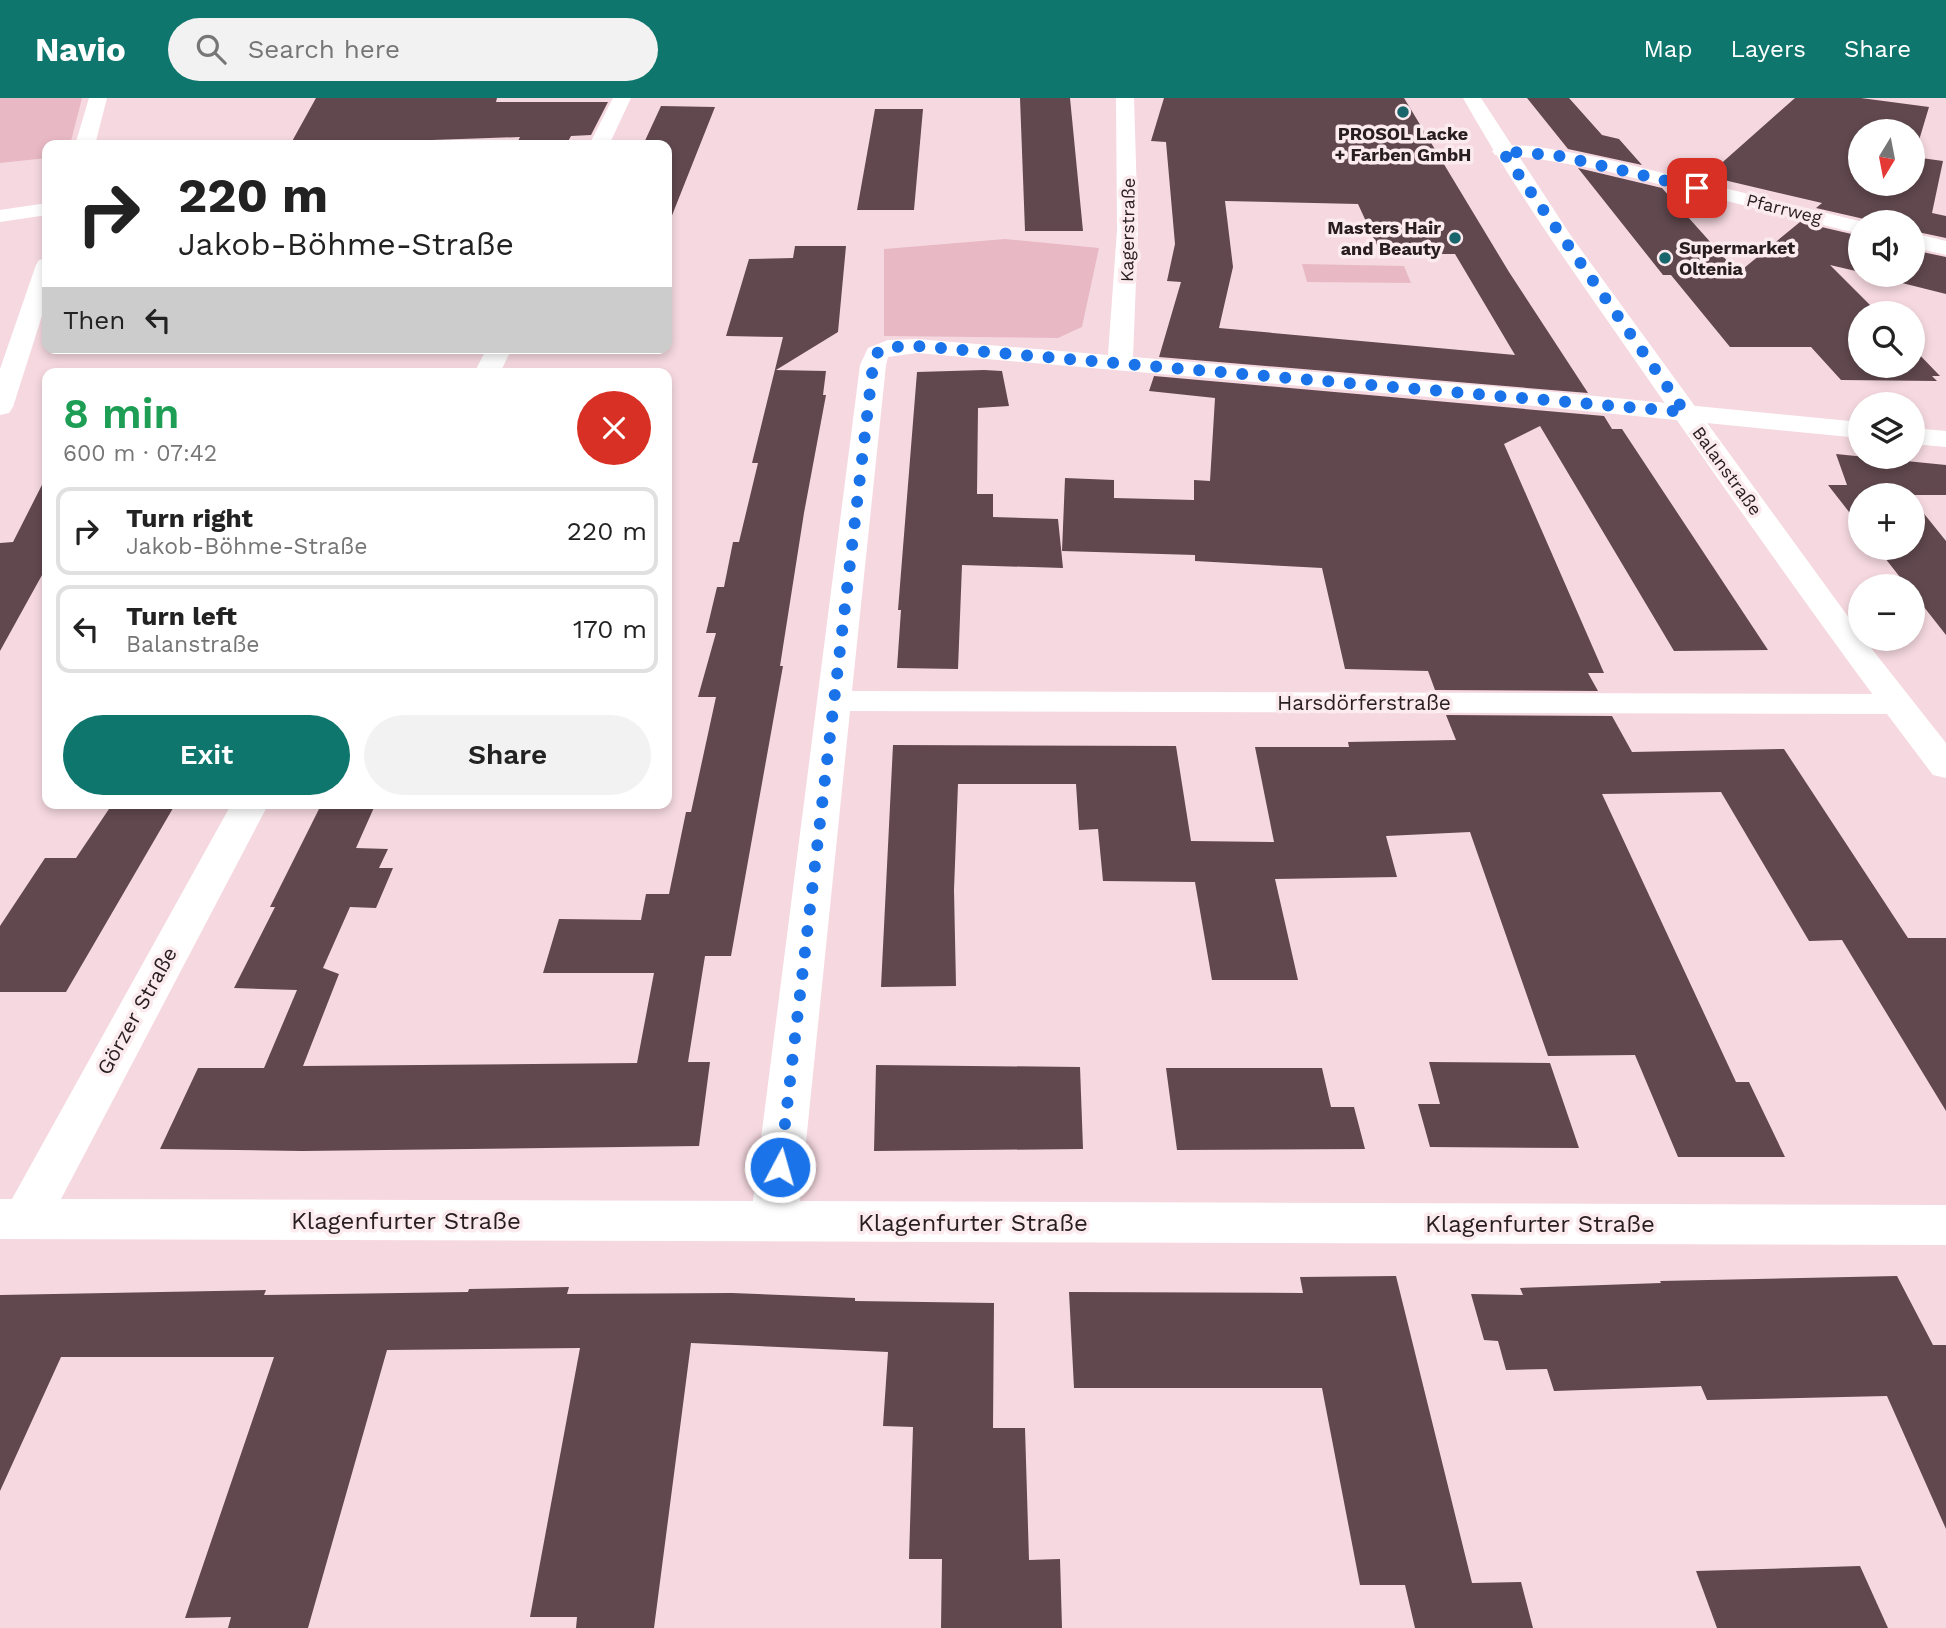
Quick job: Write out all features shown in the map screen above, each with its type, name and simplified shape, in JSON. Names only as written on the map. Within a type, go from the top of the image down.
[{"type":"street","points":[[86,140],[97,98]]},
{"type":"street","points":[[601,140],[622,98]]},
{"type":"street","name":"Kagerstraße","points":[[1120,361],[1128,272],[1130,178],[1125,98]]},
{"type":"street","name":"Balanstraße","points":[[1472,98],[1502,151],[1685,412],[1896,704],[1946,767]]},
{"type":"street","name":"Pfarrweg","points":[[1502,151],[1533,152],[1602,164],[1848,225]]},
{"type":"street","points":[[0,216],[42,210]]},
{"type":"street","points":[[1925,243],[1946,248]]},
{"type":"street","points":[[0,407],[42,280]]},
{"type":"street","points":[[774,1222],[833,701],[873,365],[877,353],[883,349],[917,346],[1120,361],[1848,429]]},
{"type":"street","points":[[1925,437],[1946,439]]},
{"type":"street","name":"Harsdörferstraße","points":[[833,701],[1896,704]]},
{"type":"street","name":"Görzer Straße","points":[[13,1220],[248,809]]},
{"type":"street","name":"Klagenfurter Straße","points":[[13,1220],[1946,1225]]},
{"type":"shaded area","points":[[0,98],[82,98],[71,140],[42,140],[42,159],[0,163]]},
{"type":"shaded area","points":[[1005,239],[1099,248],[1082,327],[1058,338],[884,336],[884,249]]},
{"type":"shaded area","points":[[1302,264],[1404,266],[1411,283],[1307,282]]},
{"type":"building","points":[[316,98],[497,98],[496,102],[608,102],[591,135],[571,136],[569,140],[518,140],[520,137],[293,140]]},
{"type":"building","points":[[1020,98],[1070,98],[1083,231],[1025,231]]},
{"type":"building","points":[[1164,98],[1404,98],[1509,272],[1588,393],[1159,357],[1181,282],[1167,281],[1175,244],[1166,142],[1151,141]],"holes":[[[1225,201],[1358,204],[1381,254],[1455,254],[1515,355],[1219,328],[1233,267]]]},
{"type":"building","points":[[1527,98],[1569,98],[1602,135],[1619,139],[1642,165],[1568,149]]},
{"type":"building","points":[[1795,98],[1861,98],[1929,107],[1925,120],[1848,119],[1848,196],[1925,196],[1925,159],[1943,161],[1932,213],[1946,216],[1946,238],[1925,234],[1925,210],[1848,210],[1848,215],[1816,208],[1822,203],[1707,176]]},
{"type":"building","points":[[661,106],[715,107],[672,215],[672,140],[645,140]]},
{"type":"building","points":[[875,109],[923,109],[914,210],[857,210]]},
{"type":"building","points":[[1578,168],[1662,188],[1738,273],[1800,222],[1848,233],[1848,269],[1830,265],[1848,283],[1848,287],[1852,287],[1866,301],[1848,301],[1848,378],[1925,378],[1925,360],[1940,376],[1932,376],[1937,381],[1841,380],[1811,347],[1730,347],[1671,275],[1663,275]]},
{"type":"building","points":[[795,246],[846,246],[838,332],[776,370],[826,371],[823,395],[826,395],[804,513],[780,666],[783,666],[731,956],[705,956],[688,1062],[710,1062],[699,1146],[302,1151],[160,1149],[198,1068],[264,1068],[297,990],[234,988],[275,907],[270,907],[319,809],[373,809],[356,848],[388,849],[379,868],[393,868],[376,908],[350,907],[323,968],[339,974],[303,1066],[637,1063],[654,973],[543,973],[559,919],[641,920],[646,894],[669,894],[686,812],[691,812],[716,697],[698,697],[716,633],[706,633],[717,587],[724,587],[733,542],[739,542],[758,463],[752,463],[783,337],[726,336],[749,259],[793,258]]},
{"type":"building","points":[[1925,253],[1946,257],[1946,294],[1918,287],[1925,287]]},
{"type":"building","points":[[1002,371],[1009,406],[978,408],[977,494],[993,494],[993,517],[1058,519],[1063,568],[962,565],[958,669],[897,668],[901,610],[898,610],[917,372]]},
{"type":"building","points":[[1154,376],[1604,416],[1612,429],[1622,429],[1768,650],[1674,651],[1540,426],[1504,444],[1604,673],[1588,673],[1598,691],[1435,690],[1428,671],[1345,669],[1322,568],[1195,561],[1195,555],[1062,551],[1065,478],[1114,480],[1114,498],[1194,500],[1194,480],[1210,481],[1215,398],[1149,391]]},
{"type":"building","points":[[1836,454],[1848,455],[1848,469],[1925,469],[1925,463],[1946,465],[1946,495],[1925,495],[1925,483],[1848,483],[1848,511],[1828,485],[1847,485]]},
{"type":"building","points":[[42,485],[42,575],[0,651],[0,543],[13,542]]},
{"type":"building","points":[[1925,515],[1946,541],[1946,635],[1925,608],[1925,574],[1898,574],[1886,560],[1925,560]]},
{"type":"building","points":[[1446,715],[1612,716],[1632,752],[1784,749],[1908,938],[1946,938],[1946,1111],[1842,940],[1809,941],[1721,792],[1602,794],[1736,1082],[1749,1082],[1785,1157],[1678,1157],[1635,1055],[1548,1056],[1470,832],[1386,836],[1397,877],[1275,879],[1298,980],[1212,980],[1195,882],[1103,881],[1098,829],[1079,830],[1076,784],[958,784],[954,890],[956,986],[881,987],[893,745],[1176,746],[1191,841],[1274,842],[1255,747],[1349,747],[1348,742],[1456,740]]},
{"type":"building","points":[[109,809],[173,809],[66,992],[0,992],[0,926],[45,858],[76,858]]},
{"type":"building","points":[[1429,1062],[1550,1063],[1579,1148],[1430,1147],[1418,1104],[1440,1104]]},
{"type":"building","points":[[876,1065],[1080,1067],[1083,1149],[874,1151]]},
{"type":"building","points":[[1166,1068],[1322,1068],[1331,1107],[1354,1107],[1365,1149],[1177,1150]]},
{"type":"building","points":[[1396,1276],[1472,1583],[1521,1582],[1533,1628],[1415,1628],[1405,1585],[1360,1585],[1322,1388],[1074,1388],[1069,1292],[1303,1293],[1300,1277]]},
{"type":"building","points":[[1897,1276],[1933,1345],[1946,1345],[1946,1529],[1887,1396],[1707,1400],[1701,1386],[1554,1391],[1547,1369],[1506,1370],[1498,1341],[1484,1340],[1471,1294],[1523,1295],[1520,1288],[1661,1283],[1660,1281]]},
{"type":"building","points":[[569,1287],[567,1294],[732,1293],[855,1298],[855,1301],[994,1303],[993,1428],[1025,1428],[1029,1560],[1060,1559],[1062,1628],[941,1628],[942,1559],[909,1559],[913,1427],[883,1426],[888,1352],[691,1343],[654,1628],[576,1628],[577,1617],[530,1617],[580,1348],[387,1350],[308,1628],[228,1628],[231,1617],[185,1618],[274,1357],[61,1357],[0,1491],[0,1295],[266,1290],[264,1295],[468,1292],[469,1289]]},
{"type":"building","points":[[1860,1566],[1888,1628],[1717,1628],[1696,1571]]},
{"type":"place","name":"PROSOL Lacke + Farben GmbH","points":[[1403,112]]},
{"type":"place","name":"Masters Hair and Beauty","points":[[1455,238]]},
{"type":"place","name":"Supermarket Oltenia","points":[[1665,258]]},
{"type":"route","points":[[780,1167],[855,511],[873,365],[877,353],[888,347],[917,346],[1120,361],[1685,412],[1502,151],[1560,156],[1697,188]]}]
